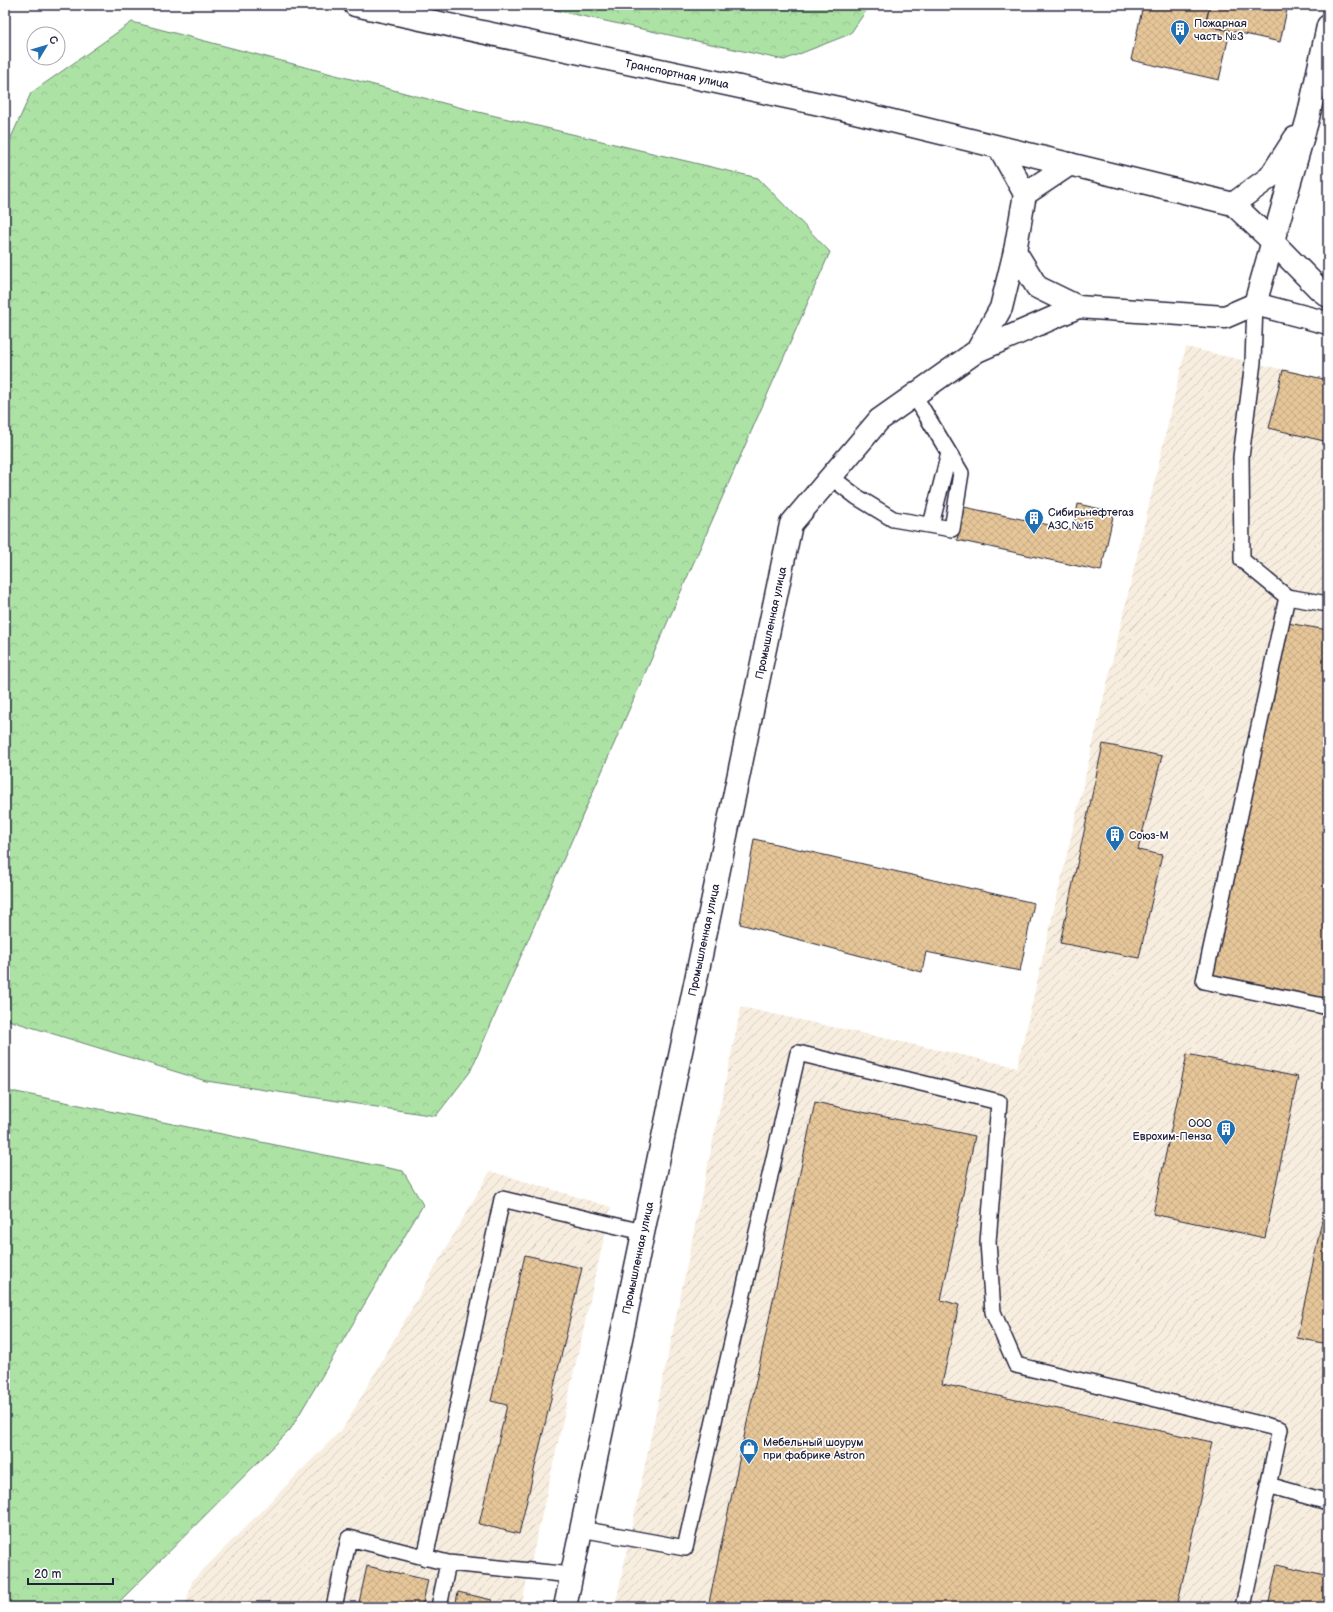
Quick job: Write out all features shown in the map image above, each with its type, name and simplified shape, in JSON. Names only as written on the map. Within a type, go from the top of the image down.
[{"type":"street","name":"Транспортная улица","points":[[354,5],[835,108],[1233,204]]},
{"type":"street","points":[[1255,304],[1308,118],[1328,26]]},
{"type":"street","points":[[1308,118],[1270,177],[1233,204],[1319,289],[1328,296]]},
{"type":"street","points":[[977,351],[1001,308],[1015,251],[1025,194],[999,147]]},
{"type":"street","points":[[1025,194],[1070,164]]},
{"type":"street","points":[[1015,251],[1037,287],[1078,307],[1225,317],[1255,304],[1328,323]]},
{"type":"street","points":[[977,351],[1078,307]]},
{"type":"street","name":"Промышленная улица","points":[[565,1607],[791,524],[879,420],[977,351]]},
{"type":"lane","points":[[1255,304],[1253,362],[1241,457],[1242,560],[1287,597],[1328,604]]},
{"type":"lane","points":[[831,477],[856,497],[893,519],[952,529],[961,473],[914,396]]},
{"type":"lane","points":[[931,525],[949,452]]},
{"type":"lane","points":[[1287,597],[1204,981],[1328,1007]]},
{"type":"lane","points":[[581,1529],[685,1548],[798,1053],[998,1102],[988,1242],[993,1312],[1016,1365],[1280,1429],[1243,1607]]},
{"type":"lane","points":[[425,1558],[502,1199],[643,1232]]},
{"type":"lane","points":[[1268,1485],[1328,1502]]},
{"type":"lane","points":[[334,1607],[349,1538],[448,1563],[572,1575]]},
{"type":"lane","points":[[439,1607],[448,1563]]},
{"type":"shaded area","points":[[1186,347],[1328,380],[1328,1607],[615,1607],[741,1007],[1017,1067]]},
{"type":"shaded area","points":[[490,1171],[611,1207],[521,1607],[185,1607],[192,1581],[344,1427]]},
{"type":"green space","points":[[532,5],[870,5],[850,34],[784,60]]},
{"type":"green space","points":[[132,22],[470,110],[758,178],[830,252],[470,1072],[436,1116],[206,1081],[5,1019],[5,151],[31,93]]},
{"type":"green space","points":[[5,1092],[16,1092],[403,1171],[423,1205],[290,1430],[114,1607],[5,1607]]},
{"type":"building","name":"Пожарная часть №3","points":[[1143,5],[1210,5],[1205,25],[1230,31],[1219,80],[1131,60]]},
{"type":"building","points":[[1210,5],[1288,5],[1280,42],[1205,25]]},
{"type":"building","points":[[1283,370],[1328,380],[1328,442],[1269,428]]},
{"type":"building","name":"Сибирьнефтегаз АЗС №15","points":[[1078,504],[1114,512],[1101,571],[957,540],[964,507],[1073,530]]},
{"type":"building","points":[[1281,622],[1328,630],[1328,1001],[1204,981]]},
{"type":"building","name":"Союз-М","points":[[1103,744],[1162,756],[1138,850],[1162,855],[1139,958],[1060,943]]},
{"type":"building","points":[[754,839],[1034,903],[1020,971],[926,952],[922,972],[740,924]]},
{"type":"building","name":"ООО Еврохим-Пенза","points":[[1187,1054],[1298,1077],[1265,1238],[1153,1214]]},
{"type":"building","points":[[815,1102],[975,1136],[941,1300],[959,1305],[942,1384],[1212,1442],[1177,1607],[708,1607]]},
{"type":"building","points":[[1328,1192],[1328,1344],[1297,1338]]},
{"type":"building","points":[[525,1255],[582,1268],[519,1534],[479,1524],[507,1405],[491,1401]]},
{"type":"building","points":[[1277,1564],[1328,1576],[1328,1607],[1268,1607]]},
{"type":"building","points":[[367,1566],[428,1580],[422,1607],[358,1607]]},
{"type":"building","points":[[458,1592],[492,1600],[491,1607],[455,1607]]},
{"type":"place","name":"Пожарная часть №3","points":[[1180,46]]},
{"type":"place","name":"Сибирьнефтегаз АЗС №15","points":[[1034,535]]},
{"type":"place","name":"Союз-М","points":[[1115,852]]},
{"type":"place","name":"ООО Еврохим-Пенза","points":[[1226,1146]]},
{"type":"place","name":"Мебельный шоурум при фабрике Astron","points":[[749,1465]]}]
